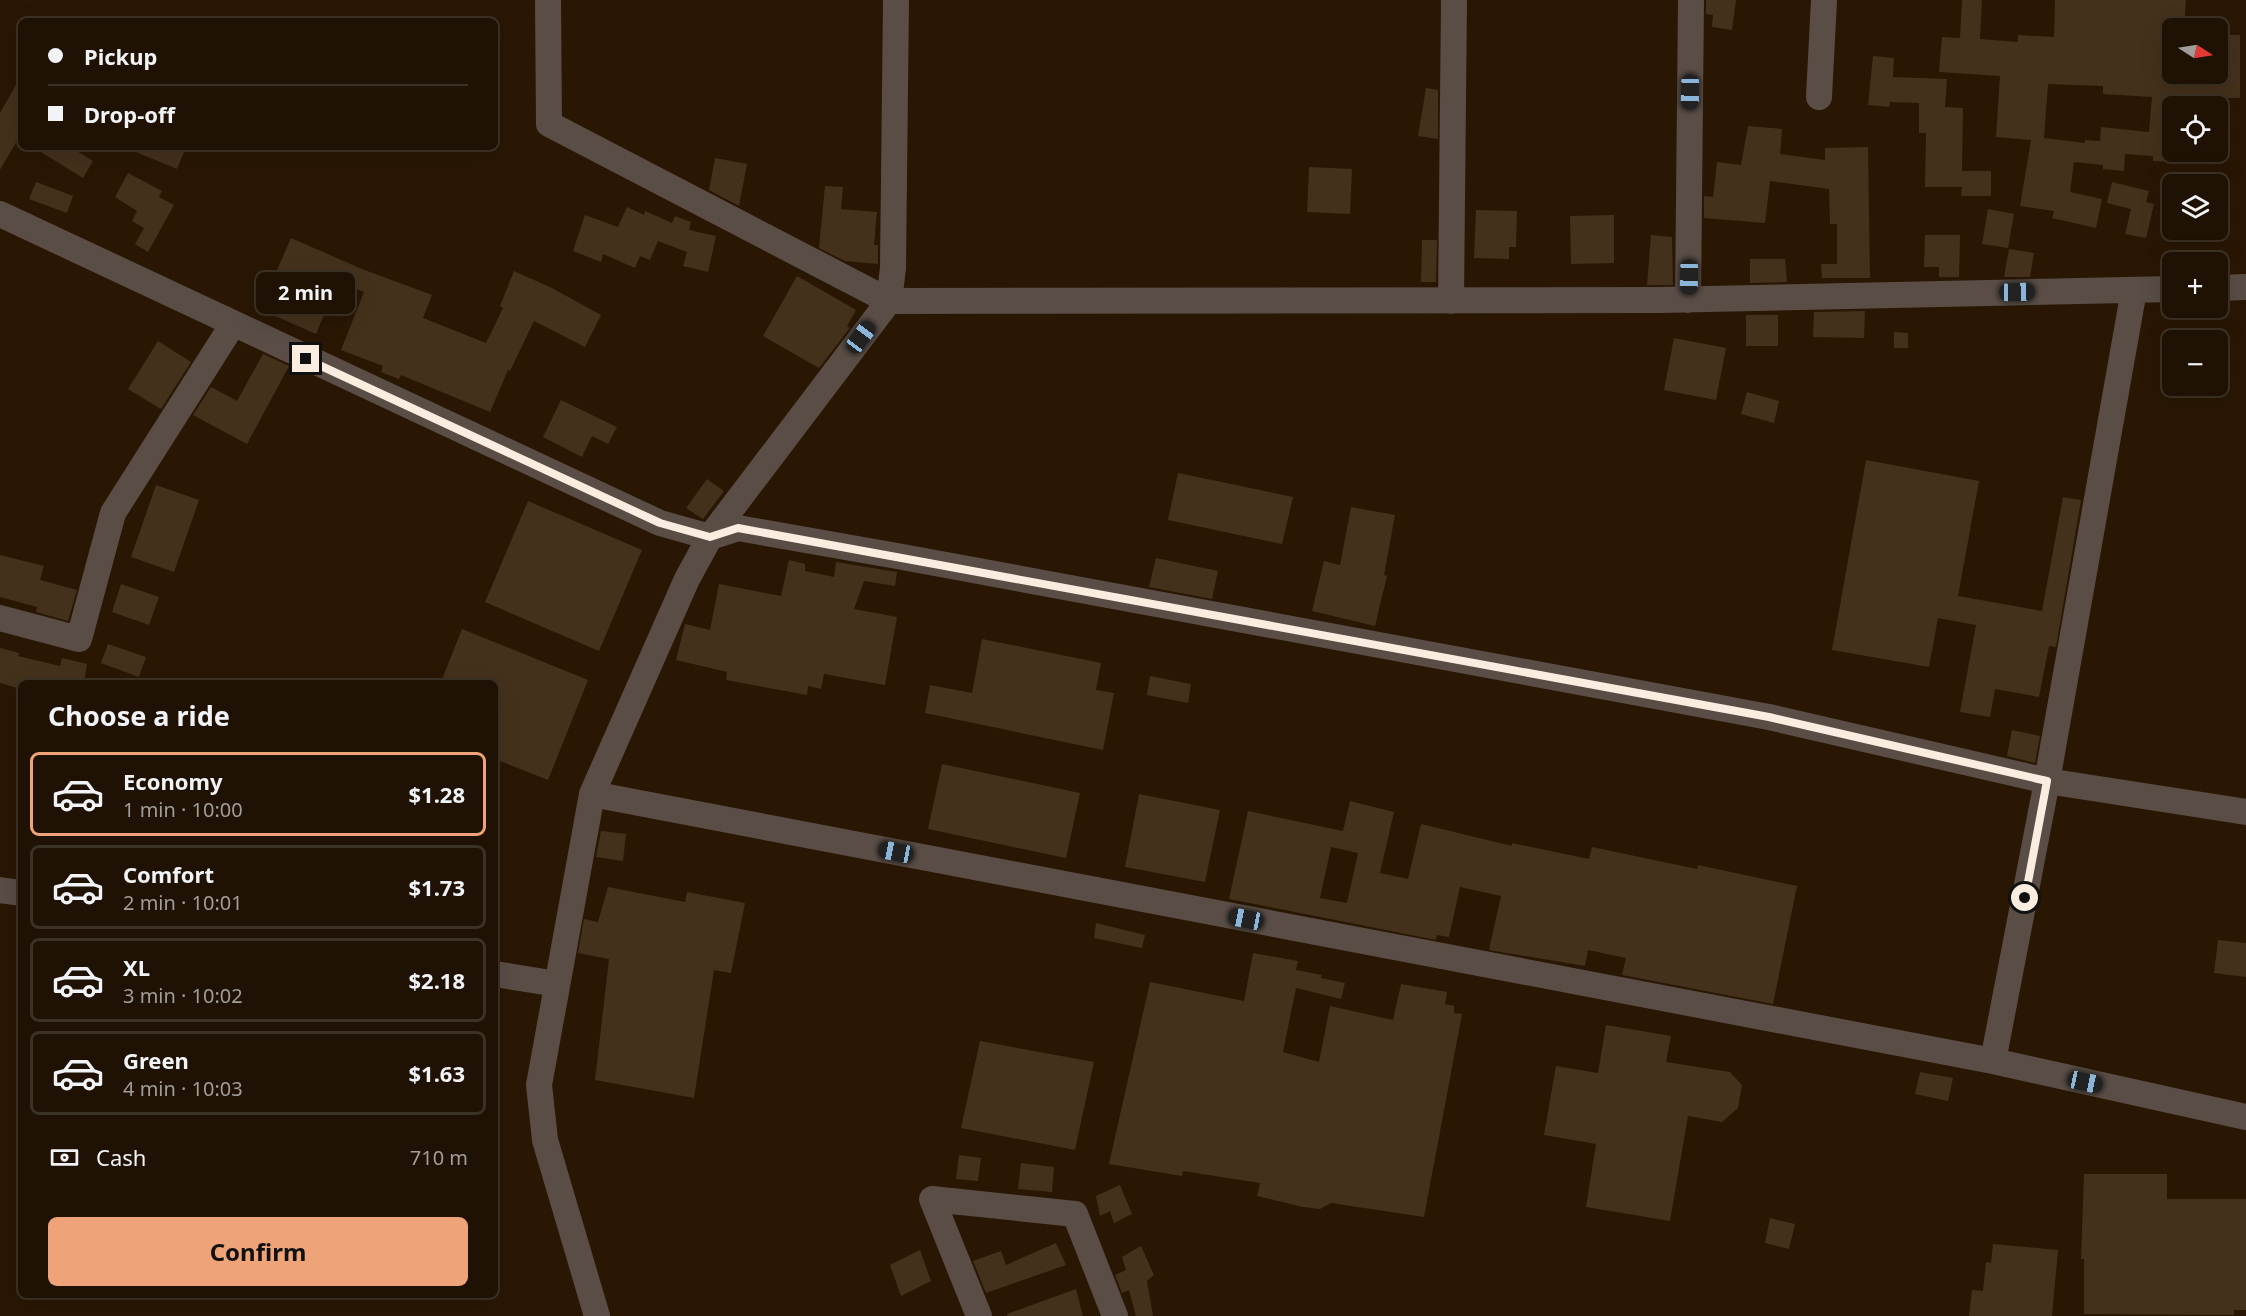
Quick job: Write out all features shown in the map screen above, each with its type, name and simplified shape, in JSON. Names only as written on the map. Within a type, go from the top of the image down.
[{"type":"street","points":[[548,0],[549,124],[889,301],[1688,300],[2162,289]]},
{"type":"street","points":[[597,1316],[545,1140],[539,1085],[592,794],[687,579],[710,537],[889,301],[893,268],[896,0]]},
{"type":"street","points":[[1451,300],[1454,0]]},
{"type":"street","points":[[1688,300],[1691,0]]},
{"type":"street","points":[[1820,97],[1824,0]]},
{"type":"street","points":[[0,214],[660,523],[710,537],[738,528],[886,554],[1769,717],[2047,781],[2246,812]]},
{"type":"street","points":[[2228,288],[2246,287]]},
{"type":"street","points":[[1994,1061],[2047,781],[2134,290]]},
{"type":"street","points":[[0,618],[79,639],[113,513],[233,324]]},
{"type":"street","points":[[592,794],[1994,1061],[2246,1117]]},
{"type":"street","points":[[0,890],[18,893]]},
{"type":"street","points":[[498,974],[557,984]]},
{"type":"street","points":[[979,1316],[932,1199],[1075,1214],[1115,1316]]},
{"type":"building","points":[[1706,0],[1736,0],[1732,30],[1712,27],[1713,15],[1706,14]]},
{"type":"building","points":[[1962,0],[1982,0],[1980,39],[2018,42],[2018,35],[2054,37],[2055,0],[2186,0],[2185,18],[2162,18],[2162,84],[2228,84],[2228,35],[2240,35],[2240,98],[2162,96],[2162,161],[2153,161],[2153,156],[2125,154],[2124,171],[2103,169],[2103,165],[2074,162],[2070,192],[2102,199],[2096,228],[2052,218],[2054,211],[2020,206],[2031,140],[1996,137],[2000,76],[1939,72],[1942,37],[1960,38]],"holes":[[[2048,84],[2103,86],[2103,94],[2152,97],[2149,132],[2101,127],[2100,141],[2085,140],[2085,143],[2044,138]]]},
{"type":"building","points":[[1873,56],[1894,58],[1893,77],[1947,79],[1945,107],[1963,108],[1962,171],[1991,171],[1991,196],[1961,196],[1962,187],[1925,187],[1926,133],[1919,133],[1919,103],[1890,102],[1889,107],[1868,105]]},
{"type":"building","points":[[18,81],[18,139],[0,170],[0,113]]},
{"type":"building","points":[[1426,88],[1438,90],[1438,139],[1418,136]]},
{"type":"building","points":[[1748,126],[1782,129],[1780,154],[1825,160],[1825,148],[1868,147],[1870,278],[1822,278],[1821,264],[1837,264],[1837,224],[1830,224],[1829,189],[1770,181],[1765,223],[1704,218],[1704,196],[1713,197],[1717,162],[1741,165]]},
{"type":"building","points":[[38,150],[75,150],[93,161],[83,178]]},
{"type":"building","points":[[131,150],[185,150],[177,169]]},
{"type":"building","points":[[715,158],[747,164],[739,206],[709,190]]},
{"type":"building","points":[[1309,167],[1352,169],[1350,214],[1307,212]]},
{"type":"building","points":[[128,173],[162,191],[159,197],[174,205],[148,252],[135,244],[144,228],[132,221],[137,211],[115,197]]},
{"type":"building","points":[[36,182],[73,196],[67,213],[29,199]]},
{"type":"building","points":[[2112,182],[2149,191],[2146,202],[2154,204],[2146,238],[2125,234],[2131,209],[2107,203]]},
{"type":"building","points":[[825,186],[843,187],[841,209],[877,212],[874,245],[878,245],[878,264],[845,261],[819,248]]},
{"type":"building","points":[[627,207],[644,215],[645,211],[672,223],[675,216],[691,222],[689,230],[716,236],[708,272],[683,266],[687,252],[658,241],[650,260],[640,256],[635,268],[603,254],[601,262],[573,251],[585,215],[618,227]]},
{"type":"building","points":[[1988,209],[2014,214],[2008,248],[1982,244]]},
{"type":"building","points":[[1476,210],[1517,211],[1516,247],[1509,247],[1509,259],[1474,258]]},
{"type":"building","points":[[1614,215],[1614,263],[1571,264],[1570,216]]},
{"type":"building","points":[[1651,235],[1672,237],[1673,285],[1647,285]]},
{"type":"building","points":[[1925,235],[1960,235],[1959,277],[1939,277],[1939,267],[1924,267]]},
{"type":"building","points":[[291,238],[362,269],[432,295],[423,318],[486,343],[503,308],[500,306],[514,271],[552,288],[601,315],[585,347],[534,321],[510,371],[508,370],[490,412],[401,375],[399,379],[381,372],[383,366],[341,350],[364,292],[338,282],[316,334],[273,315],[281,298],[278,296],[288,275],[277,270]]},
{"type":"building","points":[[1422,240],[1437,240],[1436,282],[1421,282]]},
{"type":"building","points":[[2009,249],[2034,253],[2030,277],[2004,277]]},
{"type":"building","points":[[1750,259],[1785,259],[1787,282],[1750,283]]},
{"type":"building","points":[[797,276],[856,310],[847,326],[850,328],[819,368],[763,336]]},
{"type":"building","points":[[1865,311],[1864,338],[1813,337],[1814,312]]},
{"type":"building","points":[[1746,315],[1778,315],[1778,346],[1746,346]]},
{"type":"building","points":[[1894,332],[1908,333],[1908,348],[1894,348]]},
{"type":"building","points":[[1674,338],[1726,348],[1716,400],[1664,390]]},
{"type":"building","points":[[158,341],[191,362],[161,409],[128,389]]},
{"type":"building","points":[[263,354],[289,366],[247,444],[193,415],[211,387],[237,401]]},
{"type":"building","points":[[1747,392],[1779,401],[1774,423],[1741,414]]},
{"type":"building","points":[[561,400],[617,427],[608,444],[592,436],[582,457],[543,437]]},
{"type":"building","points":[[1866,460],[1979,481],[1958,596],[2042,611],[2063,497],[2081,500],[2056,647],[2049,646],[2039,697],[1995,689],[1990,717],[1960,712],[1976,625],[1938,618],[1929,667],[1832,650]]},
{"type":"building","points":[[1178,473],[1293,497],[1282,544],[1168,520]]},
{"type":"building","points":[[707,479],[724,491],[703,519],[686,508]]},
{"type":"building","points":[[156,485],[199,500],[174,572],[131,557]]},
{"type":"building","points":[[528,501],[642,550],[599,651],[485,602]]},
{"type":"building","points":[[1351,507],[1395,515],[1384,575],[1387,576],[1375,626],[1312,611],[1324,561],[1340,565]]},
{"type":"building","points":[[0,555],[44,566],[40,580],[77,590],[68,621],[36,612],[37,607],[0,597]]},
{"type":"building","points":[[1156,558],[1218,571],[1212,599],[1149,587]]},
{"type":"building","points":[[789,560],[805,564],[805,571],[834,577],[836,562],[897,572],[895,586],[864,581],[854,609],[897,617],[885,685],[824,674],[821,689],[808,686],[807,695],[726,680],[727,672],[676,660],[685,624],[710,630],[719,584],[781,596]]},
{"type":"building","points":[[121,584],[159,597],[149,625],[112,612]]},
{"type":"building","points":[[462,629],[588,680],[548,780],[498,760],[498,680],[442,680]]},
{"type":"building","points":[[982,639],[1101,663],[1096,690],[1114,693],[1103,750],[925,713],[930,685],[972,693]]},
{"type":"building","points":[[108,644],[146,657],[139,677],[101,663]]},
{"type":"building","points":[[0,648],[19,653],[18,656],[60,666],[62,658],[87,664],[84,680],[18,680],[18,688],[0,683]]},
{"type":"building","points":[[1150,676],[1191,684],[1188,703],[1147,695]]},
{"type":"building","points":[[2012,730],[2040,736],[2035,763],[2007,756]]},
{"type":"building","points":[[942,764],[1080,793],[1066,858],[928,829]]},
{"type":"building","points":[[1139,794],[1220,810],[1205,882],[1125,867]]},
{"type":"building","points":[[1350,801],[1394,812],[1380,873],[1408,879],[1421,824],[1512,846],[1512,843],[1589,859],[1592,847],[1697,869],[1698,865],[1797,886],[1773,1004],[1622,975],[1626,958],[1588,950],[1585,966],[1489,950],[1501,896],[1460,887],[1449,937],[1437,935],[1436,940],[1229,899],[1248,811],[1343,831]],"holes":[[[1331,847],[1358,853],[1347,903],[1320,898]]]},
{"type":"building","points":[[601,831],[626,834],[623,861],[596,857]]},
{"type":"building","points":[[608,887],[685,902],[687,892],[745,903],[731,973],[714,970],[694,1098],[595,1080],[609,959],[578,953],[584,919],[598,922]]},
{"type":"building","points":[[1096,923],[1145,935],[1142,948],[1094,938]]},
{"type":"building","points":[[2218,940],[2246,943],[2246,977],[2214,973]]},
{"type":"building","points":[[1253,953],[1298,961],[1296,970],[1322,975],[1321,978],[1345,983],[1341,999],[1296,988],[1283,1052],[1319,1062],[1330,1006],[1393,1020],[1401,984],[1447,992],[1445,1004],[1454,1006],[1454,1013],[1462,1014],[1424,1217],[1331,1203],[1320,1209],[1303,1207],[1257,1196],[1260,1183],[1183,1171],[1182,1176],[1109,1164],[1150,982],[1244,1001]]},
{"type":"building","points":[[1606,1025],[1671,1036],[1666,1062],[1730,1072],[1742,1085],[1738,1108],[1722,1122],[1688,1116],[1670,1221],[1586,1207],[1596,1144],[1544,1135],[1556,1066],[1598,1073]]},
{"type":"building","points":[[980,1041],[1094,1062],[1075,1150],[961,1128]]},
{"type":"building","points":[[1920,1072],[1953,1078],[1948,1101],[1915,1094]]},
{"type":"building","points":[[959,1155],[981,1158],[978,1181],[956,1179]]},
{"type":"building","points":[[1021,1163],[1054,1167],[1052,1192],[1018,1189]]},
{"type":"building","points":[[2084,1174],[2167,1174],[2167,1199],[2246,1199],[2246,1310],[2234,1310],[2234,1315],[2084,1314],[2084,1259],[2081,1259]]},
{"type":"building","points":[[1120,1185],[1132,1214],[1114,1223],[1110,1211],[1100,1216],[1096,1196]]},
{"type":"building","points":[[1770,1218],[1795,1224],[1789,1249],[1765,1243]]},
{"type":"building","points":[[1056,1243],[1066,1265],[986,1293],[973,1261],[1001,1251],[1006,1265]]},
{"type":"building","points":[[1993,1244],[2058,1250],[2052,1316],[1969,1316],[1972,1290],[1983,1291],[1986,1262],[1991,1263]]},
{"type":"building","points":[[1141,1246],[1154,1275],[1147,1281],[1153,1316],[1136,1316],[1129,1290],[1122,1293],[1115,1275],[1126,1270],[1122,1257]]},
{"type":"building","points":[[920,1250],[931,1281],[901,1296],[890,1265]]},
{"type":"building","points":[[1076,1289],[1083,1316],[1007,1316],[1007,1314]]},
{"type":"route","points":[[306,359],[660,523],[710,537],[738,528],[897,556],[1769,717],[2047,781],[2025,898]]}]
